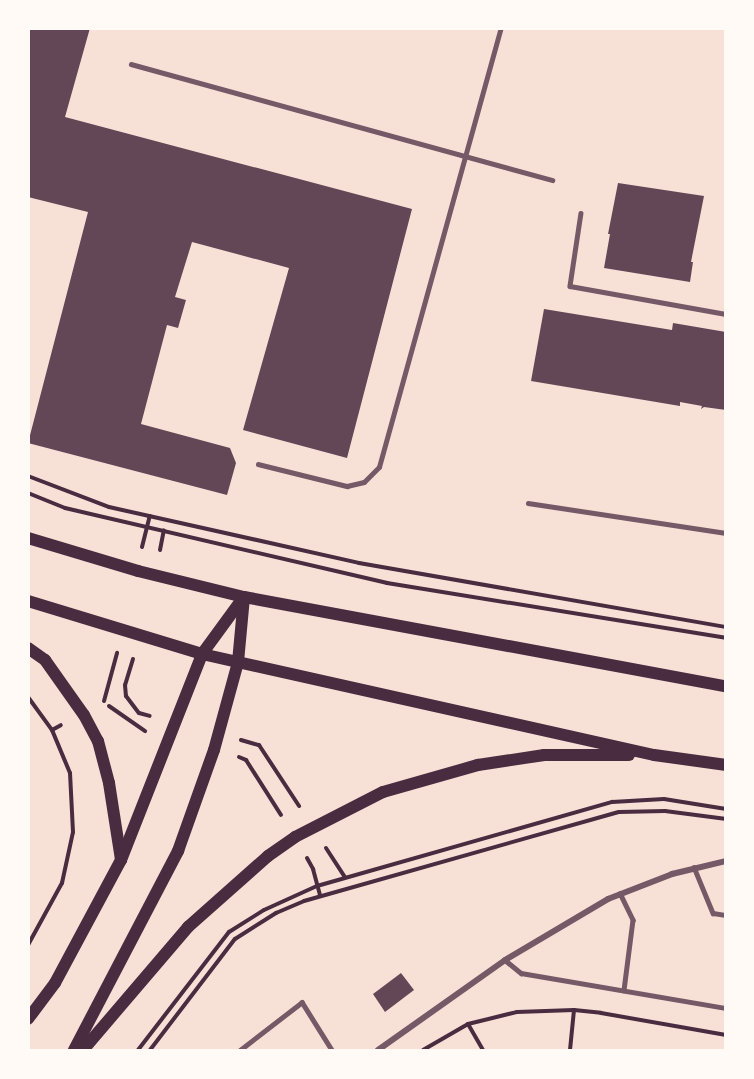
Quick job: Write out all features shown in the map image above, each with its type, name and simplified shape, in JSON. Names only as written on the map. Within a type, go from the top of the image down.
[{"type":"main road","points":[[28,538],[138,571],[244,597],[726,686]]},
{"type":"main road","points":[[28,1019],[56,983],[121,860],[202,654],[244,597]]},
{"type":"main road","points":[[74,1050],[178,850],[214,750],[238,662],[244,597]]},
{"type":"main road","points":[[28,601],[202,654],[654,755],[726,765]]},
{"type":"main road","points":[[28,648],[45,660],[84,715],[98,741],[109,783],[121,860]]},
{"type":"main road","points":[[83,1050],[188,927],[268,856],[295,837],[383,792],[478,765],[544,756],[654,755]]},
{"type":"street","points":[[378,1050],[505,960],[620,893],[694,867],[726,861]]},
{"type":"lane","points":[[258,464],[347,486],[364,482],[379,467],[501,28]]},
{"type":"lane","points":[[131,64],[552,180]]},
{"type":"lane","points":[[580,213],[570,286],[726,314]]},
{"type":"lane","points":[[528,503],[726,533]]},
{"type":"lane","points":[[694,867],[713,913],[726,915]]},
{"type":"lane","points":[[620,893],[633,920],[624,990]]},
{"type":"lane","points":[[505,960],[521,973],[726,1008]]},
{"type":"lane","points":[[240,1050],[302,1002],[333,1050]]},
{"type":"path","points":[[28,476],[110,507],[337,559],[726,627]]},
{"type":"path","points":[[28,493],[65,508],[387,582],[726,638]]},
{"type":"path","points":[[28,945],[62,883],[73,832],[70,773],[52,730]]},
{"type":"path","points":[[138,1050],[229,932],[264,910],[317,886],[612,802],[664,800],[726,809]]},
{"type":"path","points":[[150,1050],[235,939],[276,914],[304,901],[619,812],[665,811],[726,819]]},
{"type":"path","points":[[570,1050],[574,1010]]},
{"type":"path","points":[[423,1050],[468,1024],[517,1012],[574,1010],[726,1035]]},
{"type":"path","points":[[468,1024],[483,1050]]},
{"type":"building","points":[[28,28],[90,28],[65,117],[412,209],[347,458],[243,430],[289,268],[192,242],[175,297],[186,300],[178,328],[167,325],[141,424],[230,448],[236,463],[227,495],[28,443],[88,212],[28,197]]},
{"type":"building","points":[[618,183],[704,196],[691,262],[693,262],[690,282],[604,268]]},
{"type":"building","points":[[544,309],[672,330],[673,323],[726,332],[726,410],[704,407],[701,409],[702,406],[680,402],[680,406],[531,381]]},
{"type":"building","points":[[401,973],[414,990],[385,1012],[373,994]]}]
